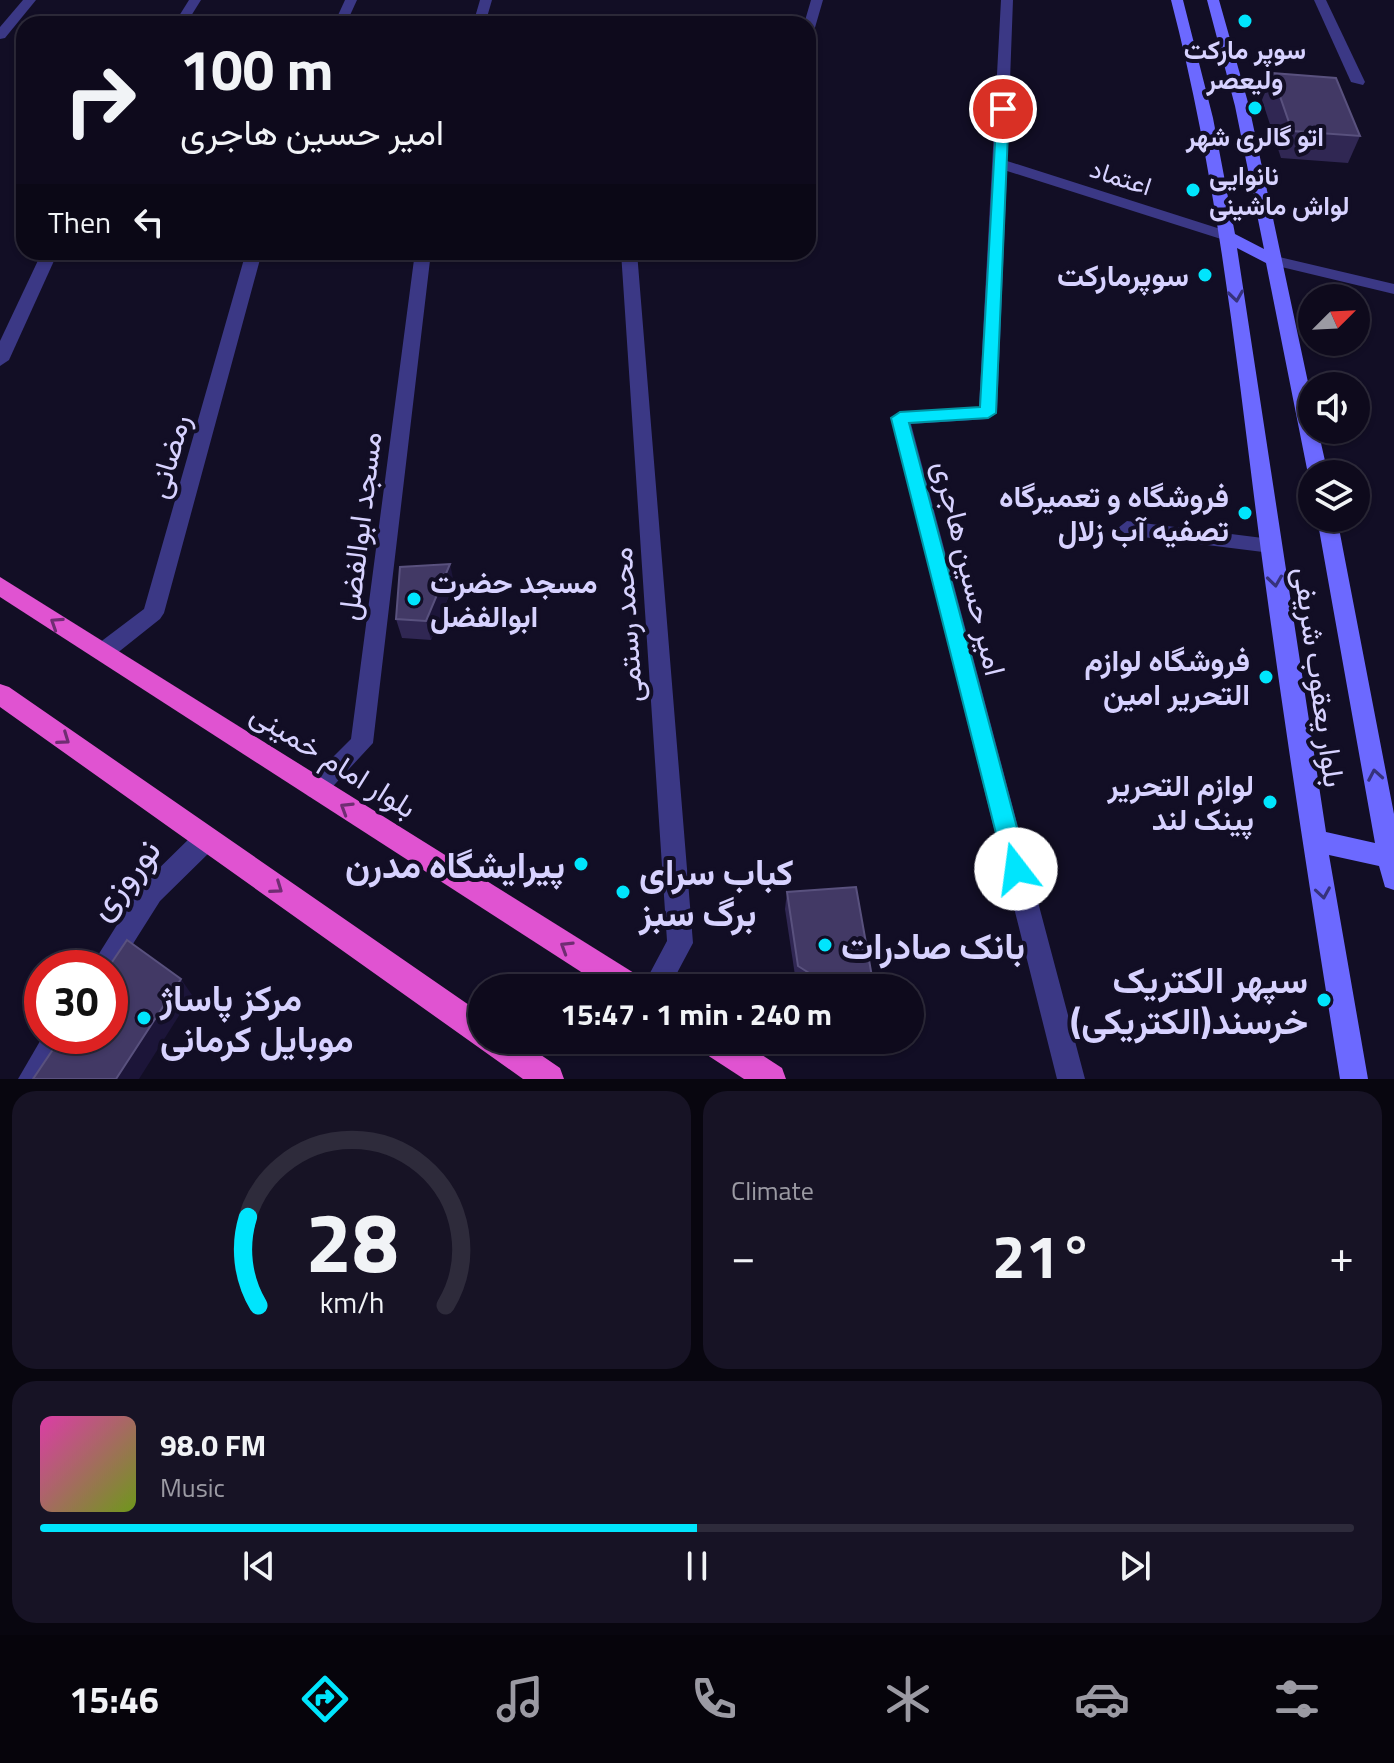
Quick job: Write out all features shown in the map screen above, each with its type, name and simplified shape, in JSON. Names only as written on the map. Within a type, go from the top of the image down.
[{"type":"highway","name":"بلوار امام خمینی","points":[[0,586],[610,974]]},
{"type":"highway","points":[[0,694],[468,1022]]},
{"type":"highway","points":[[513,1054],[549,1079]]},
{"type":"highway","points":[[733,1054],[771,1079]]},
{"type":"main road","name":"بلوار یعقوب شریفی","points":[[1177,0],[1194,58],[1227,236],[1314,841],[1354,1079]]},
{"type":"main road","points":[[1213,0],[1242,106],[1315,460]]},
{"type":"main road","points":[[1227,236],[1275,261]]},
{"type":"main road","name":"بلوار یعقوب شریفی","points":[[1330,532],[1393,865]]},
{"type":"main road","points":[[1314,841],[1393,865]]},
{"type":"street","points":[[16,16],[30,0]]},
{"type":"street","name":"امیر حسین هاجری","points":[[1007,0],[988,413],[900,418],[1071,1079]]},
{"type":"street","points":[[1320,0],[1358,82]]},
{"type":"street","points":[[0,35],[16,16]]},
{"type":"street","name":"اعتماد","points":[[1001,164],[1227,236]]},
{"type":"street","points":[[0,360],[46,260]]},
{"type":"street","name":"رمضانی","points":[[103,652],[153,613],[252,260]]},
{"type":"street","name":"مسجد ابوالفضل","points":[[316,789],[362,743],[422,260]]},
{"type":"street","name":"محمد رستمی","points":[[630,260],[680,943],[663,974]]},
{"type":"street","points":[[1275,261],[1394,289]]},
{"type":"street","name":"نوروزی","points":[[115,950],[151,893],[206,839]]},
{"type":"street","points":[[32,1079],[48,1054]]},
{"type":"lane","points":[[1127,528],[1271,546]]},
{"type":"building","points":[[1272,73],[1336,78],[1360,136],[1292,131]]},
{"type":"building","points":[[450,564],[426,621],[396,619],[400,567]]},
{"type":"building","name":"بانک صادرات","points":[[856,887],[872,974],[811,974],[798,966],[787,892]]},
{"type":"building","points":[[127,940],[181,979],[116,1079],[33,1079],[50,1054],[128,1054],[128,950],[120,950]]},
{"type":"place","name":"سوپر مارکت ولیعصر","points":[[1245,21]]},
{"type":"place","name":"اتو گالری شهر","points":[[1255,108]]},
{"type":"place","name":"نانوایی لواش ماشینی","points":[[1193,190]]},
{"type":"place","name":"سوپرمارکت","points":[[1205,275]]},
{"type":"place","name":"فروشگاه و تعمیرگاه تصفیه آب زلال","points":[[1245,513]]},
{"type":"place","name":"مسجد حضرت ابوالفضل","points":[[414,599]]},
{"type":"place","name":"فروشگاه لوازم التحریر امین","points":[[1266,677]]},
{"type":"place","name":"لوازم التحریر پینک لند","points":[[1270,802]]},
{"type":"place","name":"پیرایشگاه مدرن","points":[[581,864]]},
{"type":"place","name":"کباب سرای برگ سبز","points":[[623,892]]},
{"type":"place","name":"بانک صادرات","points":[[825,945]]},
{"type":"place","name":"سپهر الکتریک خرسند(الکتریکی)","points":[[1324,1000]]},
{"type":"place","name":"مرکز پاساژ موبایل کرمانی","points":[[144,1018]]},
{"type":"route","points":[[1003,109],[988,413],[900,418],[1016,869]]}]
